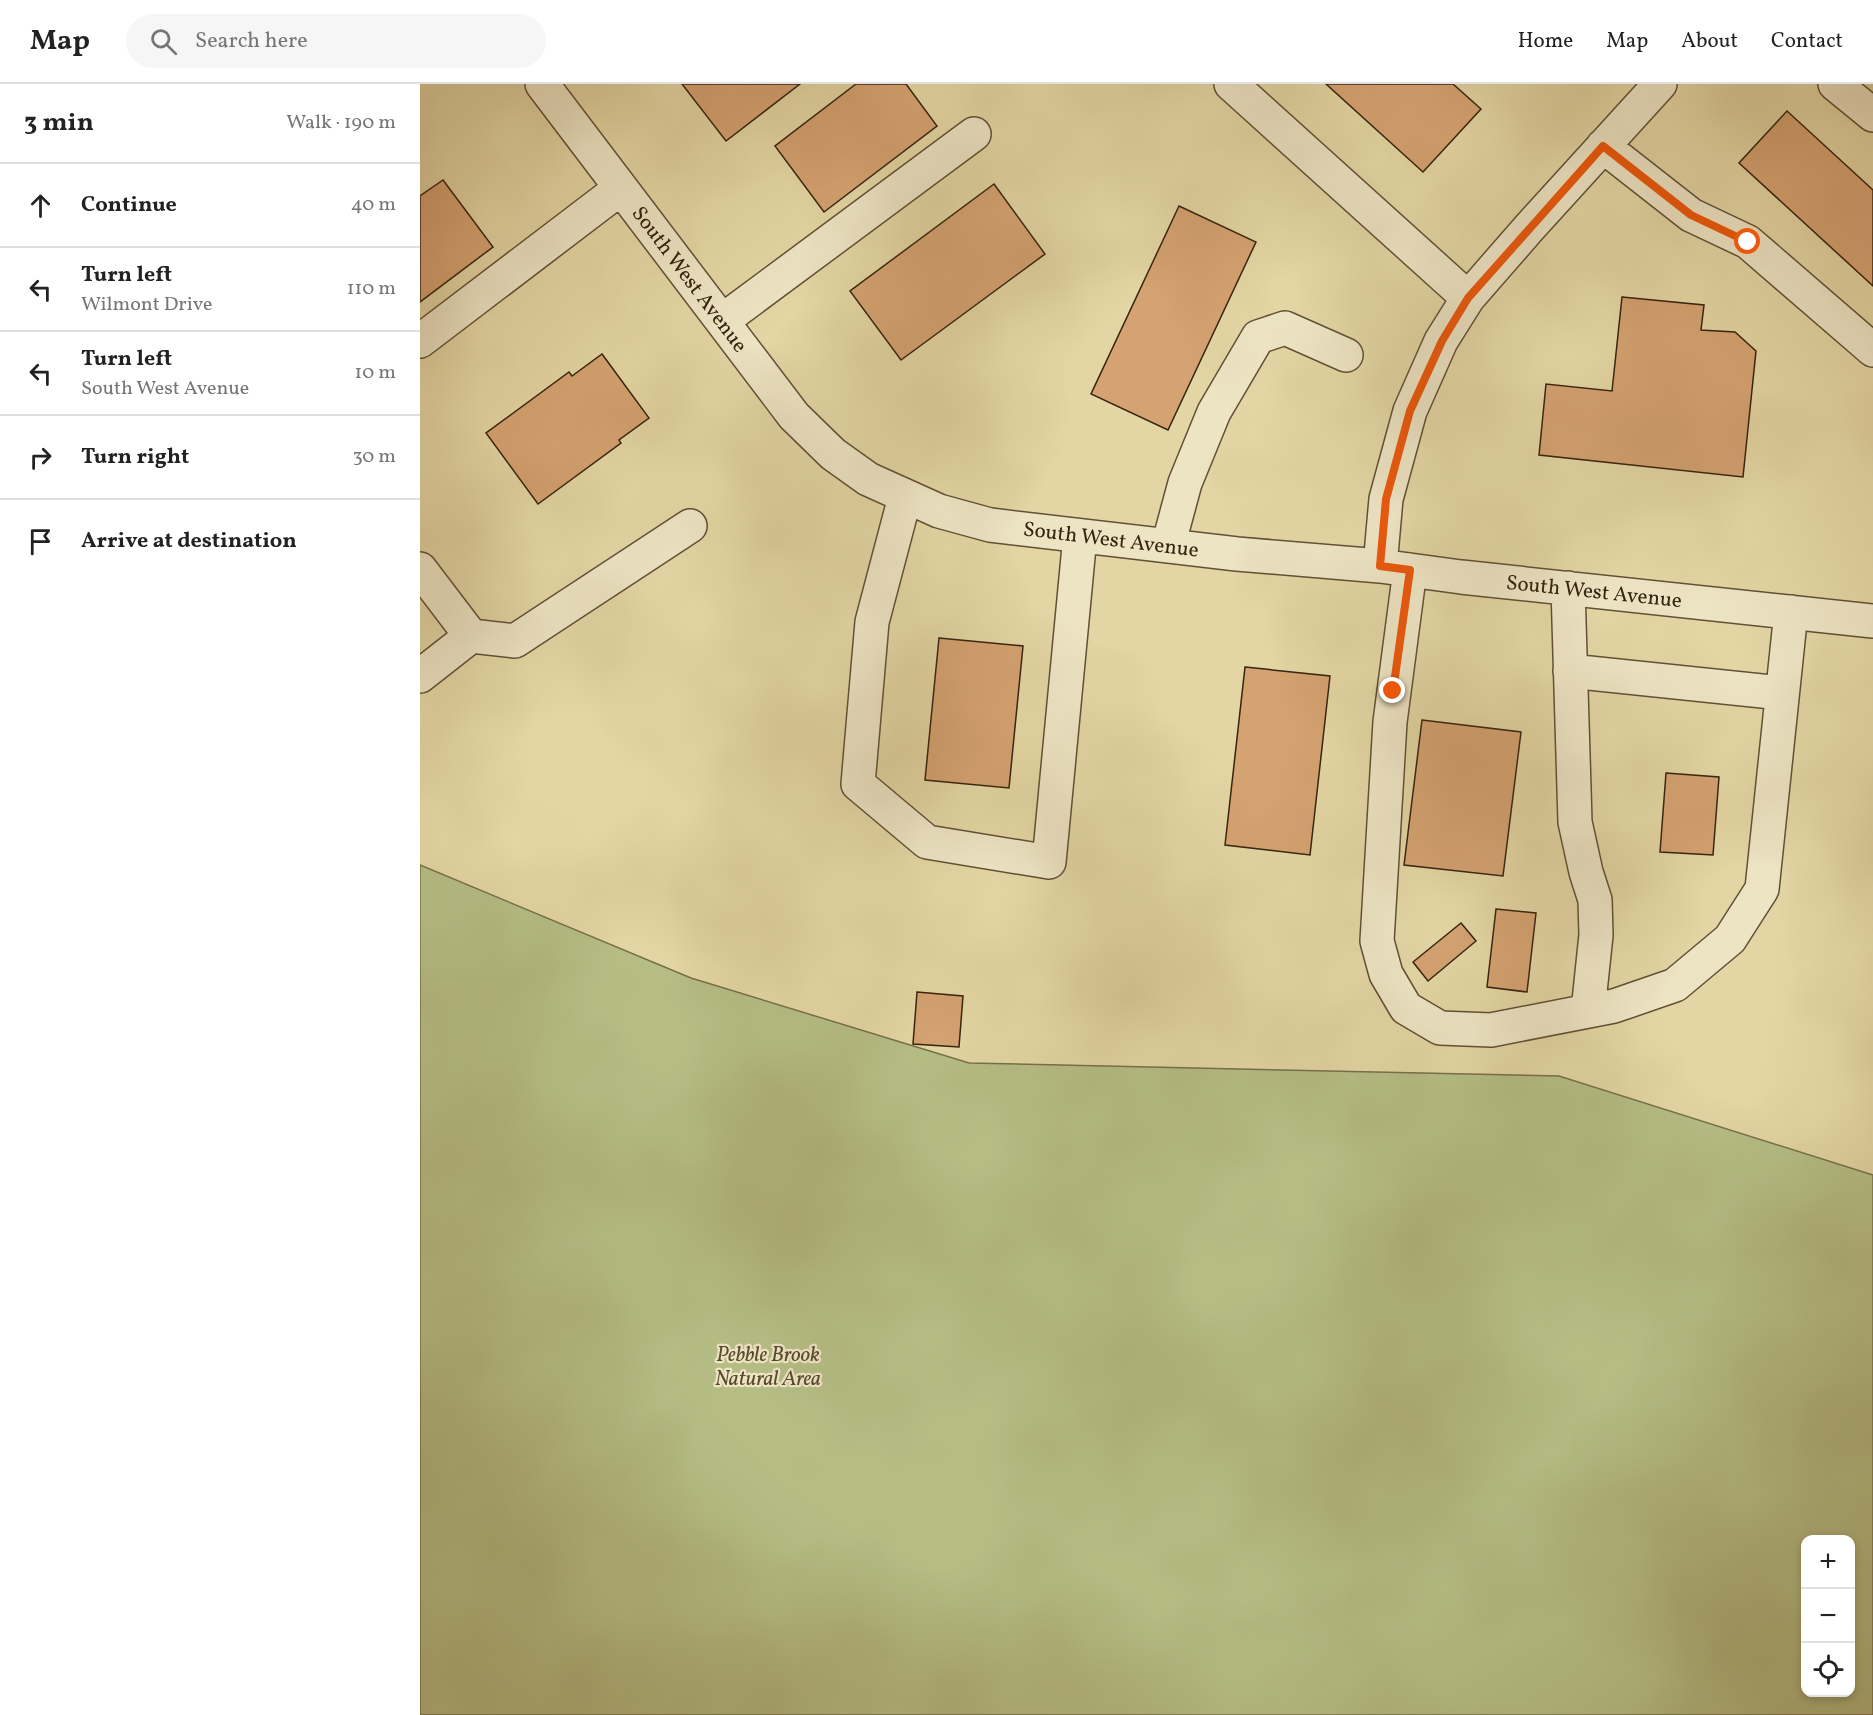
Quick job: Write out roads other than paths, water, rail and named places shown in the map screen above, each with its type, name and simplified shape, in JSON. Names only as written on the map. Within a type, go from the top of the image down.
[{"type":"street","name":"South West Avenue","points":[[542,84],[794,416],[842,460],[868,479],[939,511],[990,525],[1080,536],[1873,621]]},
{"type":"street","points":[[1231,84],[1468,298]]},
{"type":"street","points":[[1660,84],[1468,298],[1442,341],[1410,411],[1386,499],[1395,568],[1390,722],[1377,941],[1386,974],[1406,1008],[1440,1028],[1491,1030],[1614,1006],[1676,985],[1730,939],[1762,889],[1791,612]]},
{"type":"street","points":[[1835,84],[1873,115]]},
{"type":"street","points":[[722,321],[974,134]]},
{"type":"street","points":[[1603,146],[1691,215],[1748,242],[1873,350]]},
{"type":"street","points":[[420,341],[621,188]]},
{"type":"street","points":[[1168,546],[1185,483],[1214,412],[1258,337],[1286,328],[1346,355]]},
{"type":"street","points":[[905,497],[872,622],[858,784],[927,842],[1048,862],[1080,536]]},
{"type":"street","points":[[420,676],[471,636],[515,641],[690,526]]},
{"type":"street","points":[[420,569],[471,636]]},
{"type":"street","points":[[1568,588],[1575,822],[1595,900],[1596,935],[1588,1011]]},
{"type":"street","points":[[1570,671],[1782,693]]},
{"type":"park label","name":"Pebble Brook Natural Area","points":[[768,1366]]}]
